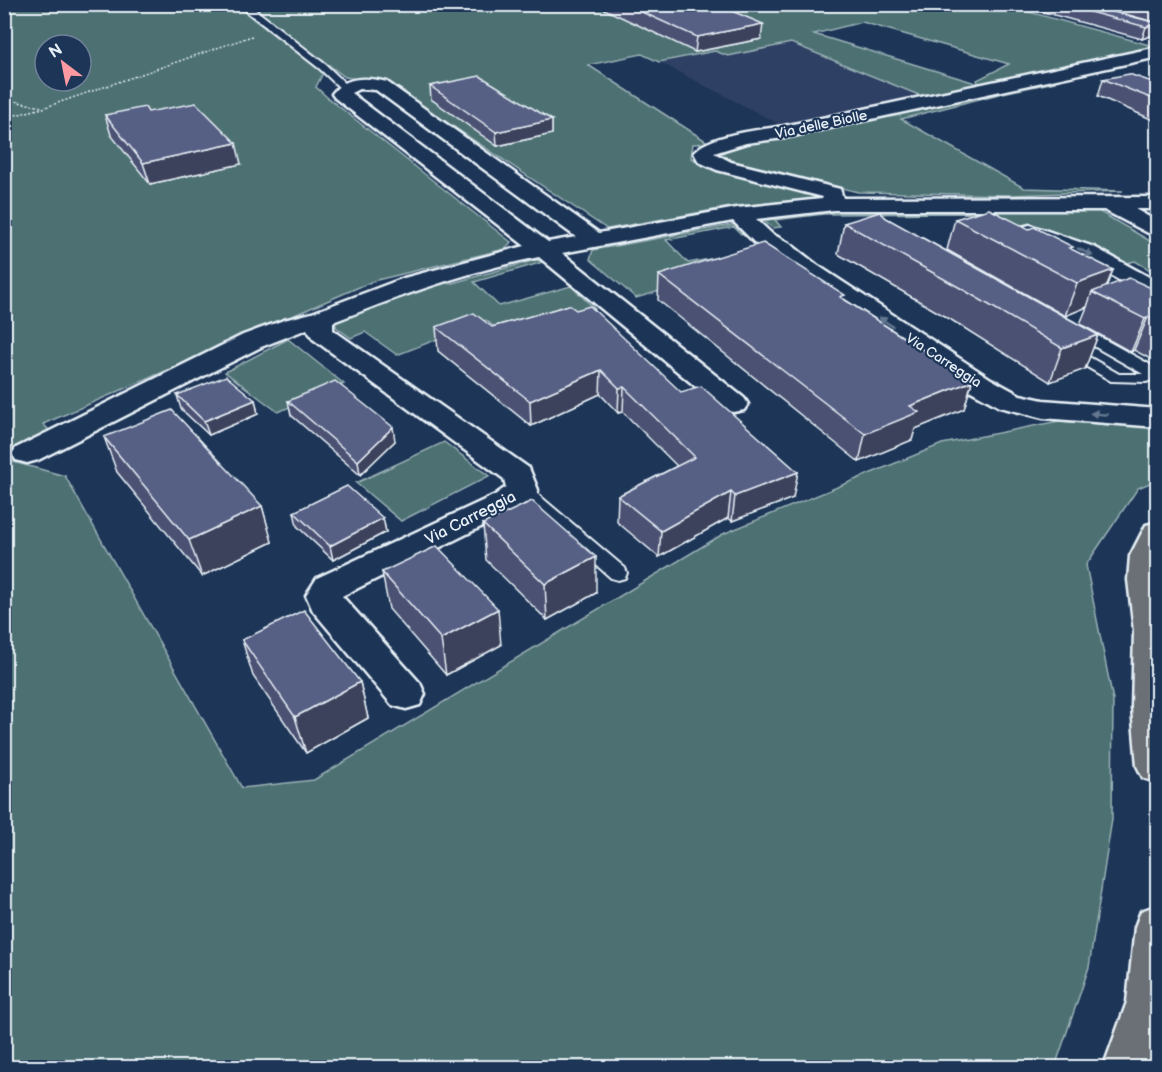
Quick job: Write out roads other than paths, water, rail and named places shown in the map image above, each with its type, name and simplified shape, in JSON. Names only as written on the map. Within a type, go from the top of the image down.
[{"type":"highway","points":[[1158,532],[1151,540],[1146,558],[1145,587],[1155,636],[1149,675],[1158,766]]},
{"type":"highway","points":[[1129,1068],[1152,1002],[1158,927]]},
{"type":"street","name":"Via delle Biolle","points":[[835,218],[833,193],[724,165],[706,158],[704,153],[708,148],[745,138],[784,132],[1158,52]]},
{"type":"street","points":[[1086,67],[1117,80]]},
{"type":"street","points":[[596,240],[381,86],[354,84],[345,88],[341,94],[544,250],[734,404]]},
{"type":"street","points":[[759,232],[835,218],[1158,203]]},
{"type":"street","points":[[1109,204],[1158,231]]},
{"type":"street","points":[[27,454],[252,341],[293,325],[321,318],[412,283],[509,256],[737,214],[1001,226],[1058,240],[1086,252],[1149,292]]},
{"type":"street","name":"Via Carreggia","points":[[737,214],[764,239],[781,248],[809,270],[981,385],[1010,401],[1043,409],[1158,418]]},
{"type":"street","name":"Via Carreggia","points":[[321,318],[319,326],[322,334],[518,475],[522,490],[506,502],[329,587],[324,595],[325,602],[406,694]]},
{"type":"lane","points":[[249,9],[323,67],[345,88]]},
{"type":"lane","points":[[918,242],[1063,324],[1155,374],[1146,378],[1116,378],[887,247],[895,243],[918,242]]},
{"type":"lane","points":[[1063,324],[1082,316]]},
{"type":"lane","points":[[522,490],[618,573]]}]
